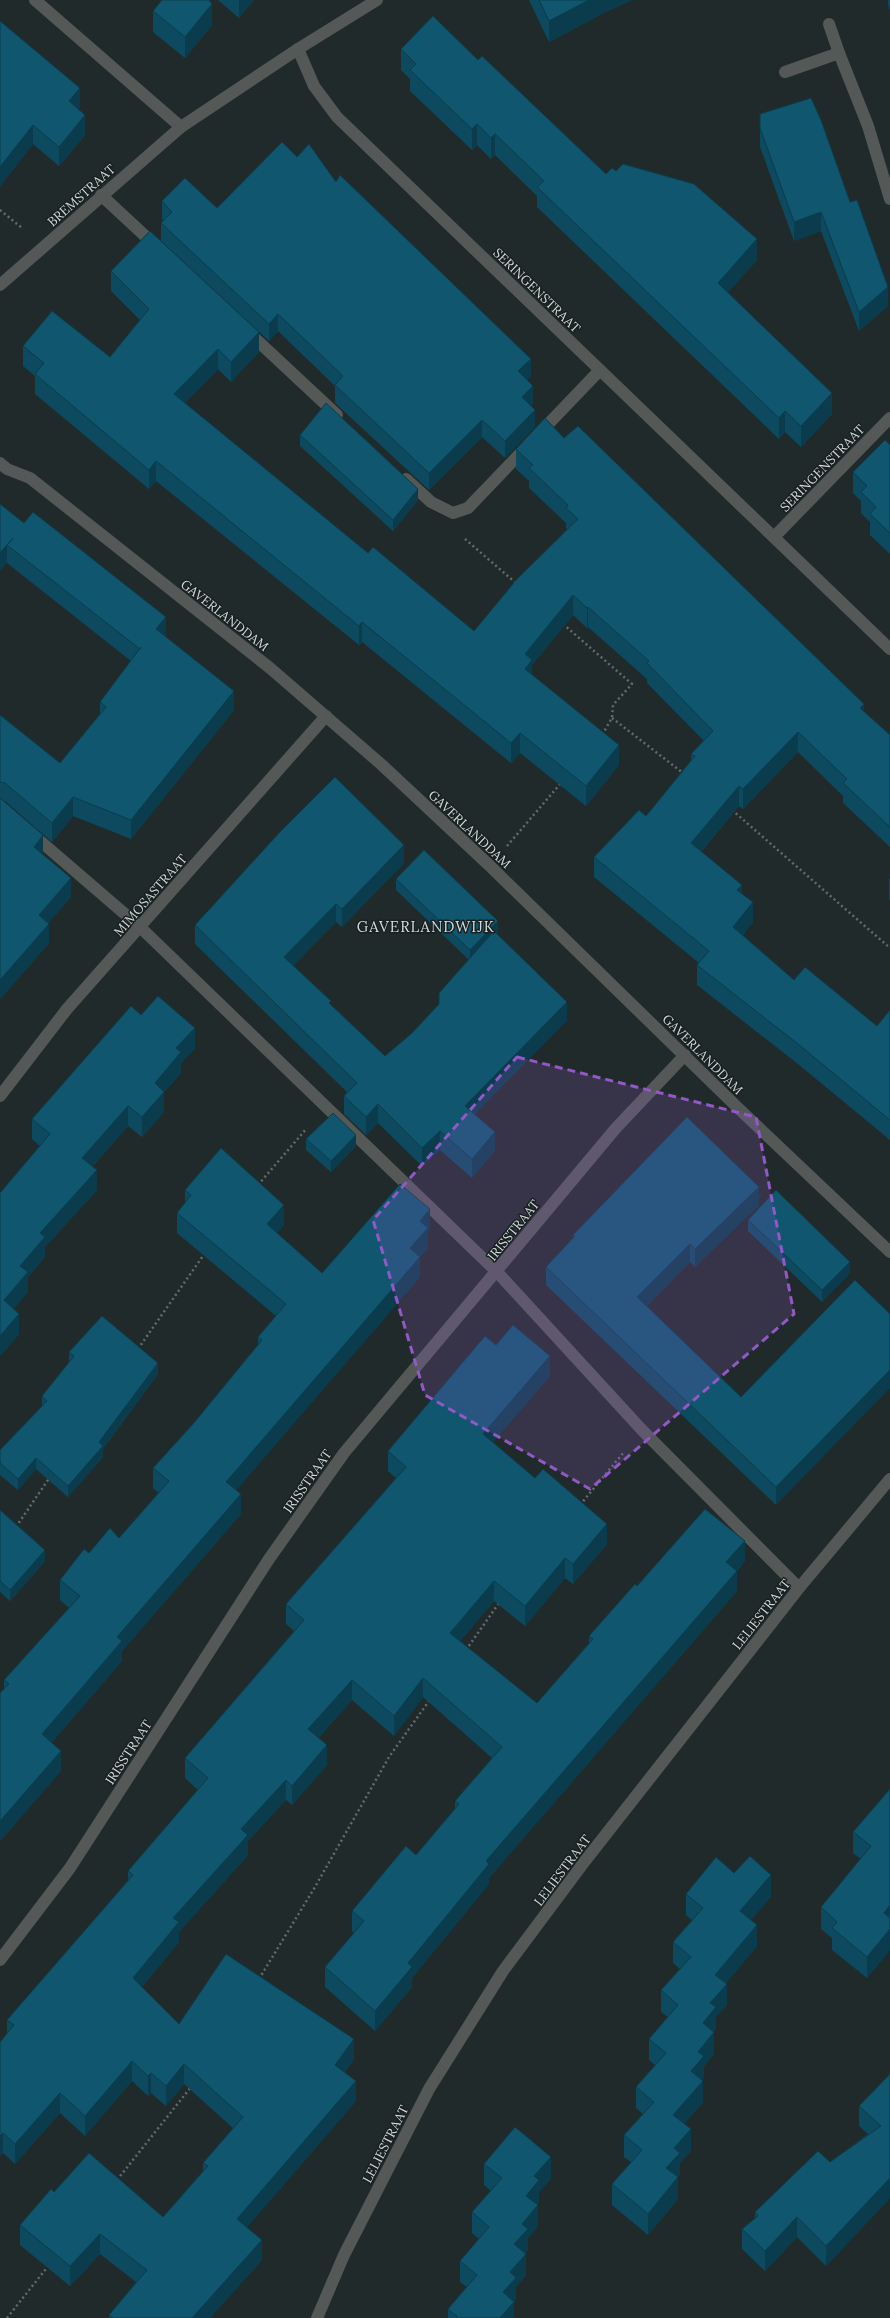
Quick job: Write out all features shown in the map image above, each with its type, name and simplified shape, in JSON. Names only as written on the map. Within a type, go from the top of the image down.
[{"type":"street","points":[[35,0],[181,127]]},
{"type":"street","name":"BREMSTRAAT","points":[[0,285],[101,195],[181,127],[298,49],[377,0]]},
{"type":"street","points":[[829,24],[838,53],[868,126],[890,199]]},
{"type":"street","name":"SERINGENSTRAAT","points":[[298,49],[314,86],[337,117],[890,649]]},
{"type":"street","points":[[785,72],[838,53]]},
{"type":"street","points":[[101,195],[165,254]]},
{"type":"street","points":[[240,324],[344,421]]},
{"type":"street","points":[[396,470],[430,502],[453,513],[468,508],[600,370]]},
{"type":"street","name":"SERINGENSTRAAT","points":[[774,537],[890,418]]},
{"type":"street","name":"GAVERLANDDAM","points":[[0,463],[7,469],[30,478],[270,668],[326,716],[490,866],[890,1252]]},
{"type":"street","name":"MIMOSASTRAAT","points":[[0,1096],[67,1009],[326,716]]},
{"type":"street","points":[[23,827],[140,927],[498,1272],[642,1430],[799,1588]]},
{"type":"street","name":"IRISSTRAAT","points":[[0,1960],[70,1868],[269,1559],[344,1453],[498,1272],[616,1128],[685,1055]]},
{"type":"street","name":"LELIESTRAAT","points":[[317,2318],[344,2255],[429,2089],[503,1971],[586,1861],[799,1588],[890,1479]]},
{"type":"path","points":[[453,513],[457,532],[518,584]]},
{"type":"path","points":[[560,621],[632,684],[613,705],[612,718],[599,739]]},
{"type":"path","points":[[612,718],[687,776]]},
{"type":"path","points":[[490,866],[562,782]]},
{"type":"path","points":[[731,809],[890,948]]},
{"type":"path","points":[[253,1192],[325,1106]]},
{"type":"path","points":[[137,1351],[209,1248]]},
{"type":"path","points":[[577,1510],[642,1430]]},
{"type":"path","points":[[12,1532],[52,1474]]},
{"type":"path","points":[[464,1653],[501,1601]]},
{"type":"path","points":[[257,1983],[315,1888],[389,1756],[431,1698]]},
{"type":"path","points":[[116,2181],[193,2084]]},
{"type":"path","points":[[7,2318],[50,2264]]},
{"type":"highlighted area","points":[[517,1057],[756,1117],[794,1314],[590,1489],[425,1395],[373,1220]]},
{"type":"building","points":[[162,0],[209,0],[212,4],[185,37],[153,11]]},
{"type":"building","points":[[539,0],[589,0],[549,21]]},
{"type":"building","points":[[433,16],[478,60],[482,56],[606,174],[612,168],[616,171],[623,164],[694,184],[757,239],[718,283],[832,393],[801,426],[785,411],[779,418],[537,187],[544,181],[495,134],[491,138],[477,124],[472,129],[410,70],[416,64],[401,49]]},
{"type":"building","points":[[0,21],[80,88],[69,101],[85,115],[59,147],[33,125],[0,167]]},
{"type":"building","points":[[811,98],[821,120],[850,202],[857,200],[888,287],[859,312],[821,212],[794,222],[760,128],[760,114]]},
{"type":"building","points":[[282,142],[297,157],[309,144],[336,182],[340,175],[531,359],[518,371],[533,386],[522,397],[535,410],[505,441],[482,420],[429,473],[335,385],[343,376],[278,314],[269,324],[161,223],[172,212],[162,201],[185,178],[217,208]]},
{"type":"building","points":[[150,231],[259,332],[231,362],[218,349],[174,394],[368,553],[373,547],[474,631],[517,579],[578,519],[566,508],[568,505],[529,468],[533,465],[516,449],[545,418],[564,438],[578,426],[864,704],[860,708],[890,735],[890,827],[843,783],[847,779],[798,732],[743,789],[739,786],[691,843],[742,885],[737,890],[753,902],[733,927],[794,980],[805,967],[877,1026],[890,1010],[890,1120],[798,1044],[697,965],[709,951],[594,857],[639,810],[646,816],[695,756],[691,754],[713,731],[647,663],[649,661],[588,607],[587,608],[573,595],[525,654],[532,660],[525,669],[619,745],[586,786],[520,733],[511,743],[362,622],[359,626],[156,461],[149,470],[35,374],[44,363],[23,346],[52,311],[110,357],[149,309],[111,271]]},
{"type":"building","points":[[326,403],[418,489],[393,520],[300,435]]},
{"type":"building","points":[[885,440],[890,445],[890,533],[870,514],[876,507],[861,492],[867,486],[853,472]]},
{"type":"building","points":[[0,504],[24,523],[33,512],[166,617],[156,629],[234,691],[131,820],[73,797],[52,823],[5,783],[0,782],[0,715],[60,763],[106,707],[100,702],[140,649],[7,545],[13,538],[0,553]]},
{"type":"building","points":[[335,777],[404,845],[342,909],[336,904],[284,957],[331,1001],[329,1003],[385,1056],[412,1033],[439,1004],[439,993],[494,931],[567,1002],[465,1106],[495,1132],[472,1159],[440,1131],[422,1148],[378,1104],[366,1117],[344,1096],[357,1083],[195,925],[279,833]]},
{"type":"building","points":[[0,798],[43,835],[34,847],[71,878],[39,915],[49,924],[0,980]]},
{"type":"building","points":[[424,850],[498,921],[470,950],[396,879]]},
{"type":"building","points":[[158,996],[195,1028],[176,1048],[181,1052],[155,1083],[164,1092],[142,1117],[128,1106],[82,1158],[97,1170],[40,1233],[45,1237],[20,1266],[28,1272],[4,1300],[19,1314],[0,1336],[0,1193],[50,1134],[32,1119],[131,1006],[141,1015]]},
{"type":"building","points":[[333,1113],[356,1135],[331,1161],[306,1139]]},
{"type":"building","points":[[687,1117],[759,1187],[695,1249],[690,1244],[637,1297],[741,1397],[855,1280],[890,1314],[890,1370],[776,1487],[546,1267],[575,1236],[573,1235]]},
{"type":"building","points":[[221,1148],[284,1205],[267,1224],[322,1273],[400,1184],[430,1209],[420,1221],[428,1228],[410,1248],[420,1257],[226,1482],[241,1494],[117,1637],[122,1641],[42,1734],[61,1751],[0,1821],[0,1693],[9,1684],[4,1680],[80,1596],[60,1580],[84,1549],[89,1553],[110,1528],[119,1538],[169,1481],[153,1468],[193,1424],[262,1340],[258,1337],[286,1304],[177,1213],[191,1195],[185,1190]]},
{"type":"building","points":[[776,1190],[850,1262],[822,1290],[748,1220]]},
{"type":"building","points":[[102,1316],[158,1363],[99,1442],[103,1446],[68,1486],[36,1458],[18,1479],[0,1463],[0,1450],[47,1401],[42,1396],[74,1356],[69,1352]]},
{"type":"building","points":[[513,1325],[550,1356],[483,1434],[535,1478],[543,1469],[607,1524],[573,1564],[565,1558],[525,1606],[494,1581],[450,1633],[537,1703],[593,1639],[589,1636],[635,1584],[637,1586],[705,1509],[745,1541],[726,1562],[737,1571],[486,1861],[489,1864],[408,1963],[412,1967],[375,2011],[325,1967],[364,1921],[352,1911],[406,1846],[416,1855],[459,1804],[455,1801],[502,1747],[423,1678],[394,1716],[352,1680],[308,1729],[327,1745],[292,1786],[286,1780],[241,1829],[248,1835],[173,1918],[179,1922],[133,1978],[179,2024],[226,1954],[354,2039],[335,2065],[356,2081],[237,2219],[262,2240],[192,2318],[113,2318],[109,2315],[147,2270],[100,2234],[70,2266],[20,2225],[51,2189],[54,2192],[89,2153],[163,2217],[208,2166],[203,2163],[243,2117],[184,2064],[166,2086],[151,2073],[148,2076],[132,2061],[85,2116],[60,2093],[15,2144],[3,2133],[0,2136],[0,2042],[14,2025],[7,2020],[133,1875],[128,1871],[208,1778],[185,1758],[304,1620],[286,1604],[406,1467],[388,1451],[485,1336],[496,1345]]},
{"type":"building","points":[[0,1510],[45,1550],[10,1590],[0,1581]]},
{"type":"building","points":[[890,1789],[890,1905],[884,1913],[890,1918],[890,1929],[867,1957],[832,1928],[837,1922],[821,1907],[871,1846],[853,1832]]},
{"type":"building","points":[[750,1856],[771,1875],[740,1911],[757,1925],[715,1975],[727,1984],[710,2003],[716,2007],[703,2023],[714,2032],[698,2052],[704,2056],[691,2071],[703,2081],[673,2115],[691,2129],[674,2148],[680,2153],[666,2168],[678,2177],[648,2214],[612,2184],[642,2150],[624,2135],[654,2102],[636,2087],[666,2053],[649,2039],[678,2005],[661,1990],[691,1957],[673,1942],[703,1908],[686,1894],[716,1857],[734,1873]]},
{"type":"building","points":[[890,2074],[890,2178],[826,2246],[797,2217],[765,2251],[742,2229],[758,2216],[755,2212],[818,2151],[830,2162],[881,2126],[859,2106]]},
{"type":"building","points":[[515,2127],[551,2157],[534,2176],[539,2180],[526,2196],[538,2205],[522,2224],[528,2229],[514,2244],[526,2254],[510,2272],[516,2278],[503,2292],[514,2302],[500,2318],[459,2318],[448,2309],[477,2275],[460,2261],[489,2227],[472,2212],[502,2178],[484,2164]]},
{"type":"district","name":"GAVERLANDWIJK","points":[[426,927]]}]
